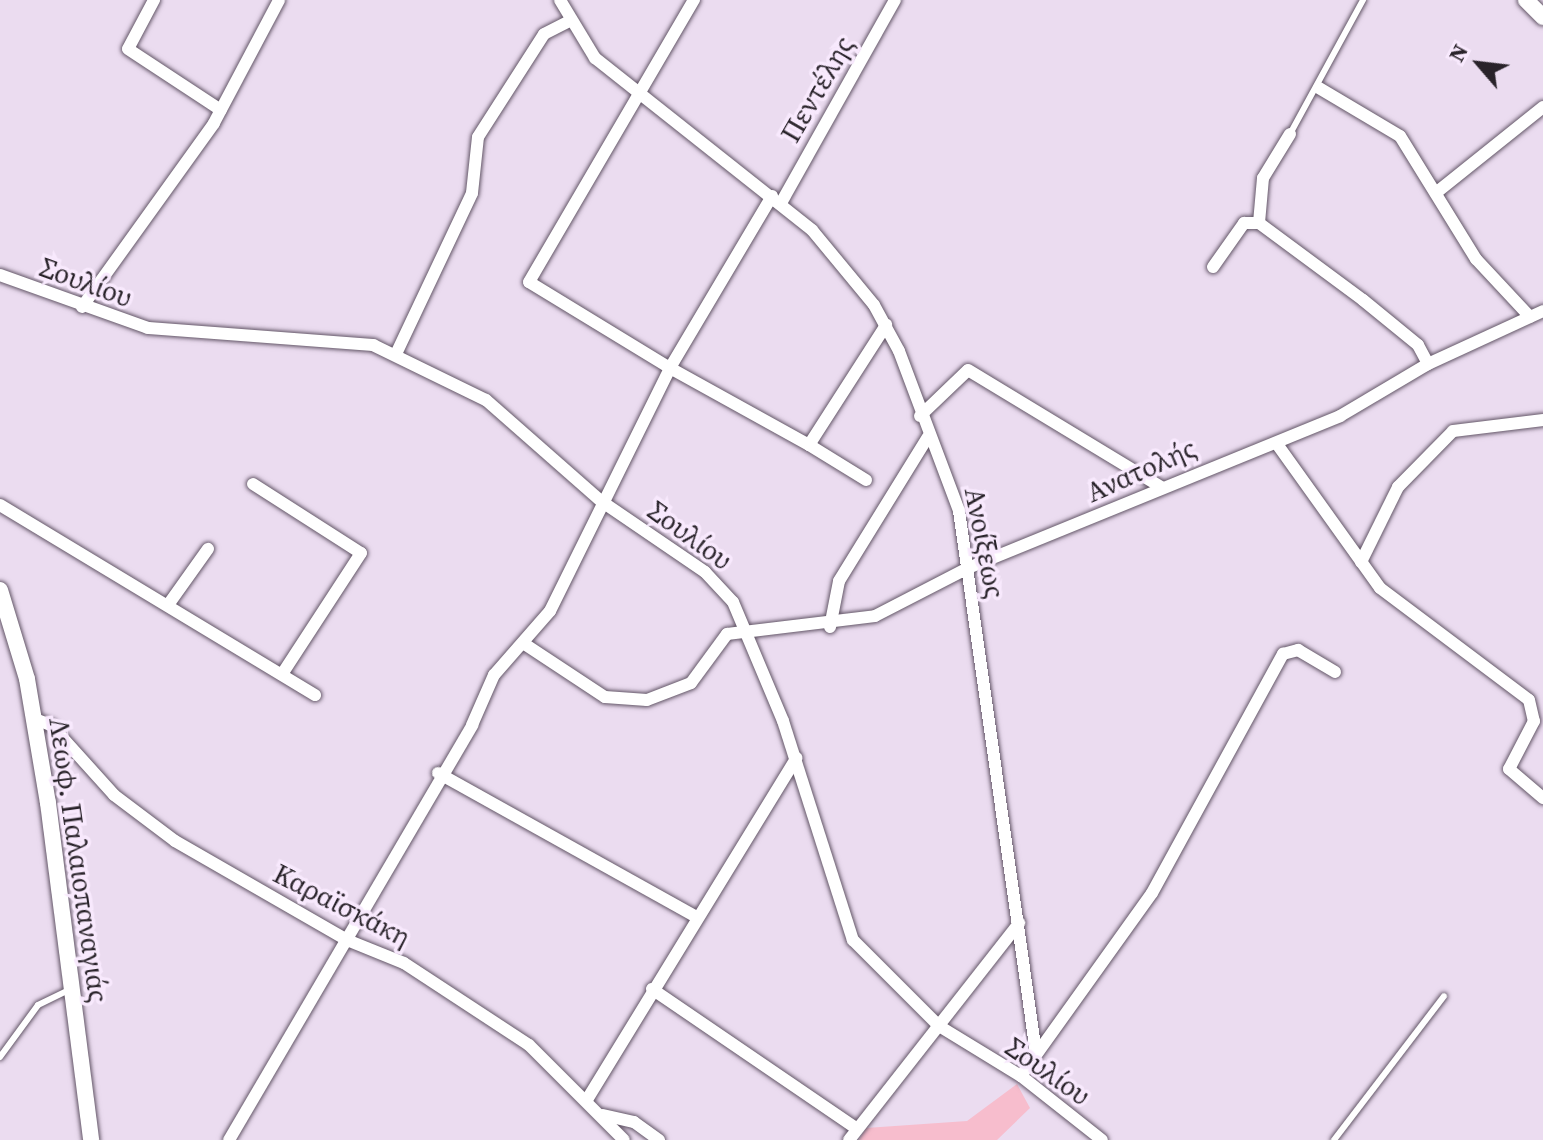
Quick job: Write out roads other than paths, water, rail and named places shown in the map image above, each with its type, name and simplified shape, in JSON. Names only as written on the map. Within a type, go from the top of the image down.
[{"type":"street","points":[[154,0],[128,49],[221,110]]},
{"type":"street","points":[[82,307],[221,110],[279,0]]},
{"type":"street","name":"Ανοίξεως","points":[[560,0],[568,22],[595,58],[639,96],[777,200],[830,249],[886,325],[955,499],[968,568],[1036,1053]]},
{"type":"street","points":[[694,0],[529,282],[670,368],[866,480]]},
{"type":"street","name":"Πεντέλης","points":[[229,1140],[347,940],[438,773],[472,725],[494,675],[550,611],[601,501],[670,368],[777,200],[895,0]]},
{"type":"street","points":[[1526,0],[1543,17]]},
{"type":"street","points":[[396,354],[472,193],[478,137],[544,34],[568,22]]},
{"type":"street","points":[[1319,88],[1390,126],[1437,192],[1476,259],[1530,317]]},
{"type":"street","points":[[1437,192],[1543,107]]},
{"type":"street","points":[[1259,223],[1263,178],[1290,134]]},
{"type":"street","points":[[1213,267],[1237,229],[1259,223]]},
{"type":"street","points":[[1259,223],[1407,336],[1428,364]]},
{"type":"street","name":"Σουλίου","points":[[0,275],[82,307],[177,333],[345,340],[396,354],[479,394],[601,501],[715,581],[747,628],[796,758],[853,940],[939,1026],[1021,1076],[1102,1140]]},
{"type":"street","name":"Ανατολής","points":[[747,628],[830,627],[875,616],[968,568],[1161,487],[1277,444],[1428,364],[1543,311]]},
{"type":"street","points":[[809,445],[886,325]]},
{"type":"street","points":[[920,416],[968,370],[1161,487]]},
{"type":"street","points":[[1361,562],[1398,487],[1453,431],[1543,420]]},
{"type":"street","points":[[830,627],[839,581],[928,437]]},
{"type":"street","points":[[1277,444],[1361,562],[1391,598],[1529,700],[1534,721],[1509,769],[1543,798]]},
{"type":"street","points":[[253,484],[361,553],[282,674]]},
{"type":"street","points":[[0,505],[315,695]]},
{"type":"street","points":[[168,605],[208,549]]},
{"type":"street","name":"Λεωφ. Παλαιοπαναγιάς","points":[[0,590],[35,719],[91,1140]]},
{"type":"street","points":[[523,643],[595,692],[635,703],[691,683],[717,641],[747,628]]},
{"type":"street","points":[[1021,1076],[1152,893],[1283,654],[1298,650],[1335,672]]},
{"type":"street","name":"Καραϊσκάκη","points":[[35,719],[51,725],[150,823],[347,940],[422,974],[529,1045],[588,1098],[624,1140]]},
{"type":"street","points":[[588,1098],[695,916],[796,758]]},
{"type":"street","points":[[438,773],[695,916]]},
{"type":"street","points":[[652,989],[853,1134],[1019,923]]},
{"type":"street","points":[[603,1115],[634,1122],[659,1140]]},
{"type":"lane","points":[[1290,134],[1319,88],[1363,0]]},
{"type":"lane","points":[[0,1057],[38,1005],[69,990]]},
{"type":"lane","points":[[1334,1140],[1444,996]]}]
